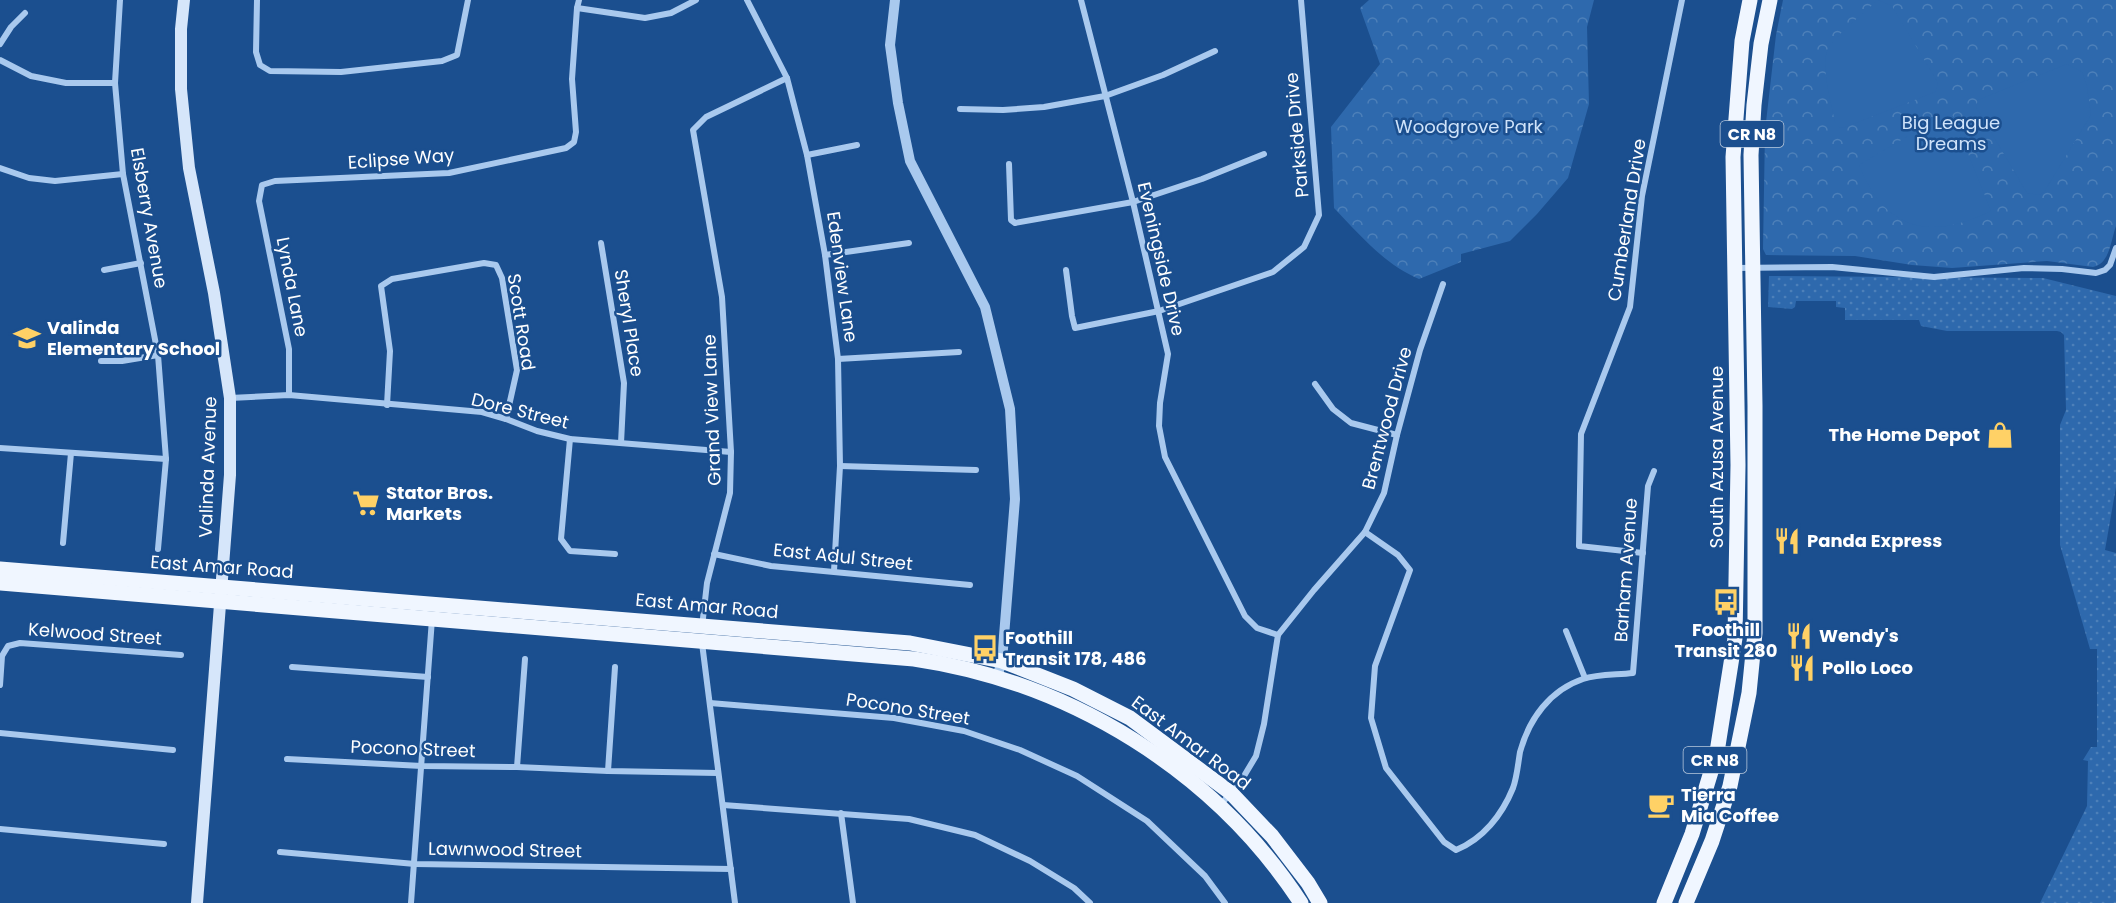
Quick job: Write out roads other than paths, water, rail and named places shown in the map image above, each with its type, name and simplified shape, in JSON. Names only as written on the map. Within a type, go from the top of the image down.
[{"type":"main road","name":"Valinda Avenue","points":[[184,0],[181,29],[181,89],[189,168],[214,293],[230,398],[230,475],[197,903]]},
{"type":"main road","name":"South Azusa Avenue","points":[[1664,903],[1692,834],[1717,752],[1735,638],[1737,465],[1734,132],[1742,41],[1750,0]]},
{"type":"main road","name":"South Azusa Avenue","points":[[1686,903],[1712,841],[1730,786],[1749,693],[1755,633],[1755,406],[1751,155],[1761,44],[1770,0]]},
{"type":"main road","name":"East Amar Road","points":[[0,569],[432,619],[914,659],[970,669],[1050,696],[1117,729],[1157,754],[1220,806],[1249,836],[1301,903]]},
{"type":"main road","name":"East Amar Road","points":[[0,583],[434,603],[910,643],[1002,661],[1073,689],[1130,718],[1231,793],[1272,836],[1308,883],[1320,903]]},
{"type":"street","name":"Elsberry Avenue","points":[[120,0],[115,83],[123,174],[158,355],[166,459],[158,549]]},
{"type":"street","points":[[257,0],[256,52],[260,65],[270,71],[341,72],[442,62],[457,55],[468,0]]},
{"type":"street","points":[[579,0],[577,8],[645,18],[671,13],[696,0]]},
{"type":"street","name":"Edenview Lane","points":[[747,0],[787,78],[807,155],[825,255],[838,359],[840,466],[834,571]]},
{"type":"street","points":[[895,0],[890,45],[898,103],[910,161],[985,307],[1010,408],[1014,499],[1002,661],[997,677]]},
{"type":"street","name":"Eveningside Drive","points":[[1081,0],[1133,202],[1168,354],[1160,403],[1159,426],[1166,457],[1245,616],[1257,628],[1278,635]]},
{"type":"street","name":"Parkside Drive","points":[[1066,270],[1075,328],[1159,311],[1273,272],[1304,247],[1319,214],[1301,0]]},
{"type":"street","name":"Cumberland Drive","points":[[1642,553],[1579,546],[1581,434],[1630,307],[1642,196],[1682,0]]},
{"type":"street","name":"Eclipse Way","points":[[262,185],[275,181],[449,173],[566,148],[574,142],[576,132],[572,78],[577,8]]},
{"type":"street","points":[[0,44],[11,27],[25,13]]},
{"type":"street","points":[[960,109],[1003,110],[1105,96],[1163,75],[1215,51]]},
{"type":"street","points":[[0,60],[31,76],[66,83],[115,83]]},
{"type":"street","name":"Grand View Lane","points":[[735,903],[702,641],[707,583],[730,493],[731,452],[722,297],[693,130],[706,117],[787,78]]},
{"type":"street","points":[[807,155],[857,145]]},
{"type":"street","points":[[1009,164],[1012,222],[1133,202],[1202,179],[1264,154]]},
{"type":"street","points":[[0,168],[29,178],[55,181],[123,174]]},
{"type":"street","name":"Lynda Lane","points":[[262,185],[259,201],[289,349],[289,395]]},
{"type":"street","name":"Sheryl Place","points":[[601,243],[624,383],[621,443]]},
{"type":"street","points":[[825,255],[909,243]]},
{"type":"street","points":[[1734,268],[1832,267],[1934,276],[2024,268],[2096,273],[2108,268],[2116,248]]},
{"type":"street","points":[[104,270],[141,263]]},
{"type":"street","name":"Scott Road","points":[[387,405],[390,351],[381,286],[392,279],[484,263],[496,265],[502,278],[517,370],[506,418]]},
{"type":"street","name":"Brentwood Drive","points":[[1278,635],[1365,532],[1384,493],[1420,350],[1443,285]]},
{"type":"street","points":[[838,359],[959,352]]},
{"type":"street","points":[[101,361],[122,361],[158,355]]},
{"type":"street","points":[[1315,384],[1332,410],[1351,423],[1397,435]]},
{"type":"street","name":"Dore Street","points":[[230,398],[289,395],[482,412],[506,418],[537,432],[570,440],[731,452]]},
{"type":"street","points":[[570,440],[561,539],[570,551],[615,554]]},
{"type":"street","points":[[0,448],[166,459]]},
{"type":"street","points":[[63,543],[71,453]]},
{"type":"street","points":[[840,466],[976,470]]},
{"type":"street","name":"Barham Avenue","points":[[1585,678],[1633,673],[1648,486],[1654,471]]},
{"type":"street","points":[[1365,532],[1398,555],[1410,570],[1375,666],[1371,718],[1386,768],[1444,842],[1456,850],[1470,844],[1498,818],[1513,787],[1521,749],[1543,705],[1563,687],[1585,678],[1566,631]]},
{"type":"street","name":"East Adul Street","points":[[714,554],[771,566],[970,585]]},
{"type":"street","points":[[411,903],[434,603]]},
{"type":"street","points":[[1220,806],[1245,777],[1256,756],[1264,724],[1278,635]]},
{"type":"street","name":"Kelwood Street","points":[[0,685],[2,656],[8,646],[20,643],[181,656]]},
{"type":"street","points":[[517,767],[525,659]]},
{"type":"street","points":[[292,667],[428,678]]},
{"type":"street","points":[[608,771],[615,667]]},
{"type":"street","name":"Pocono Street","points":[[710,703],[894,718],[964,730],[1020,750],[1077,776],[1147,821],[1205,876],[1225,903]]},
{"type":"street","points":[[0,733],[173,750]]},
{"type":"street","name":"Pocono Street","points":[[286,759],[422,766],[718,773]]},
{"type":"street","points":[[723,805],[909,819],[975,835],[1030,861],[1074,888],[1090,903]]},
{"type":"street","points":[[841,813],[853,903]]},
{"type":"street","points":[[0,829],[164,844]]},
{"type":"street","name":"Lawnwood Street","points":[[280,852],[415,864],[731,869]]},
{"type":"place","name":"Valinda Elementary School","points":[[27,338]]},
{"type":"place","name":"The Home Depot","points":[[2000,435]]},
{"type":"place","name":"Stator Bros. Markets","points":[[366,503]]},
{"type":"place","name":"Panda Express","points":[[1787,541]]},
{"type":"place","name":"Foothill Transit 280","points":[[1726,602]]},
{"type":"place","name":"Wendy's","points":[[1799,636]]},
{"type":"place","name":"Foothill Transit 178, 486","points":[[985,648]]},
{"type":"place","name":"Pollo Loco","points":[[1802,668]]},
{"type":"place","name":"Tierra Mia Coffee","points":[[1661,805]]},
{"type":"park label","name":"Woodgrove Park","points":[[1469,127]]},
{"type":"park label","name":"Big League Dreams","points":[[1951,133]]}]
